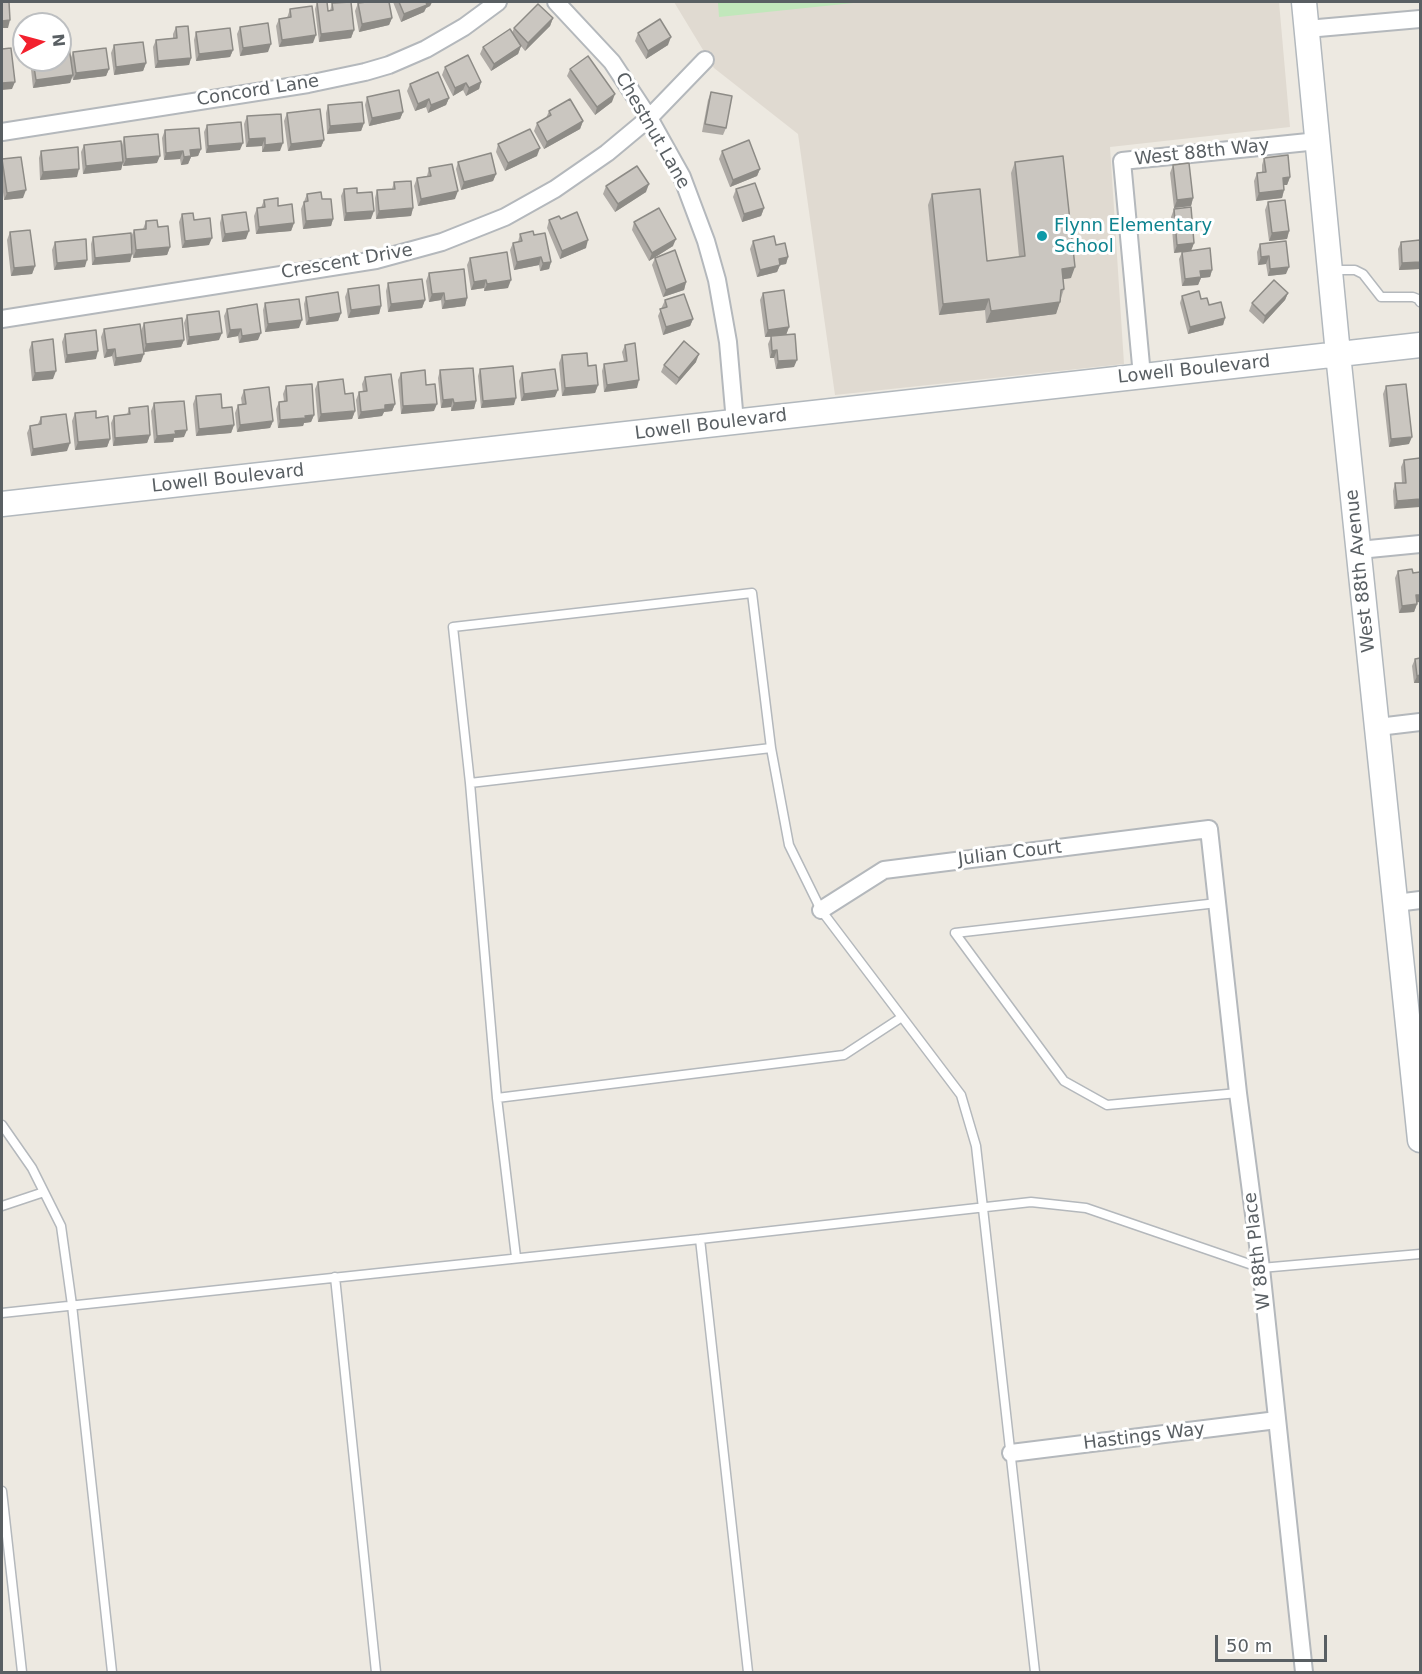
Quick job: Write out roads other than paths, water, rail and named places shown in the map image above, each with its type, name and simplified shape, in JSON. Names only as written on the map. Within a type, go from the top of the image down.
[{"type":"street","name":"Concord Lane","points":[[2,132],[296,86],[365,72],[389,65],[426,49],[464,27],[498,2]]},
{"type":"street","name":"Chestnut Lane","points":[[556,2],[612,62],[649,118],[682,177],[706,241],[717,280],[728,342],[735,422]]},
{"type":"street","name":"West 88th Avenue","points":[[1304,2],[1338,354],[1396,903],[1418,1078],[1420,1140]]},
{"type":"street","points":[[1307,29],[1420,19]]},
{"type":"street","name":"Crescent Drive","points":[[2,319],[376,260],[418,250],[505,217],[555,189],[607,153],[649,118],[705,60]]},
{"type":"street","name":"West 88th Way","points":[[1142,376],[1122,161],[1318,141]]},
{"type":"street","name":"Lowell Boulevard","points":[[2,504],[1420,345]]},
{"type":"street","points":[[1359,550],[1420,544]]},
{"type":"street","points":[[1378,727],[1420,722]]},
{"type":"street","name":"Julian Court","points":[[821,910],[884,870],[1209,829]]},
{"type":"street","name":"W 88th Place","points":[[1209,829],[1238,1093],[1261,1268],[1304,1672]]},
{"type":"street","points":[[1396,903],[1420,900]]},
{"type":"street","name":"Hastings Way","points":[[1011,1453],[1277,1420]]},
{"type":"lane","points":[[1330,270],[1355,270],[1363,273],[1381,297],[1413,297],[1420,302]]},
{"type":"lane","points":[[516,1257],[497,1098],[470,783],[453,627],[752,593],[771,747],[789,845],[821,910],[960,1095],[976,1146],[1035,1672]]},
{"type":"lane","points":[[470,783],[771,747]]},
{"type":"lane","points":[[1217,903],[955,933],[1064,1081],[1072,1086],[1107,1105],[1238,1093]]},
{"type":"lane","points":[[497,1098],[844,1054],[902,1017]]},
{"type":"lane","points":[[2,1125],[32,1168],[60,1226],[72,1305],[112,1672]]},
{"type":"lane","points":[[2,1206],[44,1192]]},
{"type":"lane","points":[[2,1313],[1031,1202],[1086,1208],[1261,1268],[1420,1254]]},
{"type":"lane","points":[[700,1239],[748,1672]]},
{"type":"lane","points":[[335,1276],[376,1672]]},
{"type":"lane","points":[[2,1491],[22,1672]]},
{"type":"place","name":"Flynn Elementary School","points":[[1042,236]]}]
